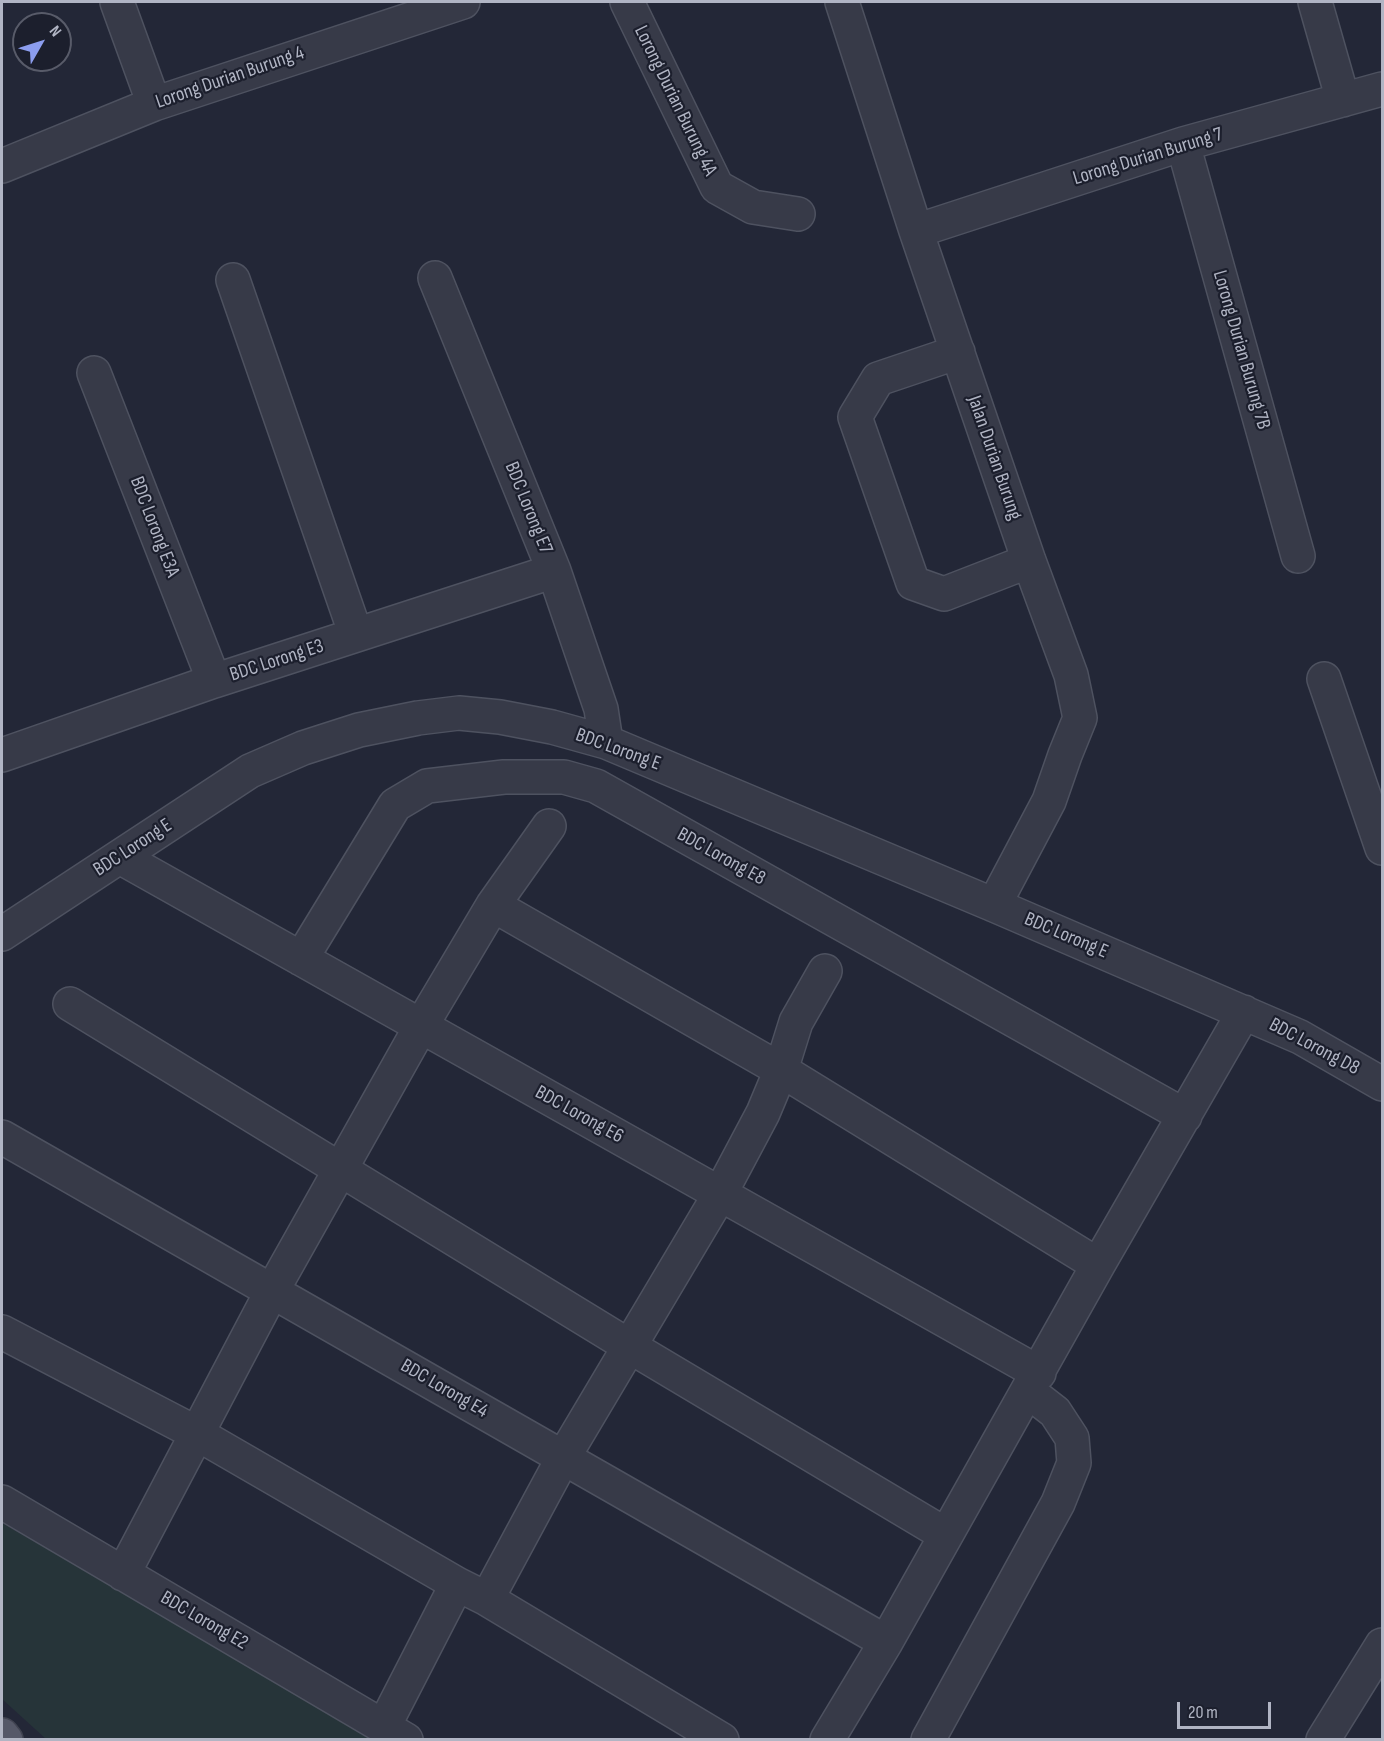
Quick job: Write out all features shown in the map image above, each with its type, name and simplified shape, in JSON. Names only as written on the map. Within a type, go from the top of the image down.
[{"type":"main road","points":[[2,1735],[6,1740]]},
{"type":"street","points":[[117,2],[154,104]]},
{"type":"street","name":"Lorong Durian Burung 4","points":[[2,166],[154,104],[456,2]]},
{"type":"street","name":"Lorong Durian Burung 4A","points":[[627,2],[717,187],[753,207],[798,214]]},
{"type":"street","name":"Jalan Durian Burung","points":[[842,2],[916,231],[1029,561],[1071,675],[1080,718],[1049,801],[994,905]]},
{"type":"street","points":[[1315,2],[1342,100]]},
{"type":"street","name":"Lorong Durian Burung 7","points":[[916,231],[1183,144],[1383,89]]},
{"type":"street","name":"Lorong Durian Burung 7B","points":[[1183,144],[1298,556]]},
{"type":"street","name":"BDC Lorong E7","points":[[435,278],[554,571],[601,709],[606,742]]},
{"type":"street","points":[[233,280],[356,635]]},
{"type":"street","points":[[958,352],[878,379],[855,417],[913,584],[944,594],[1029,561]]},
{"type":"street","name":"BDC Lorong E3A","points":[[94,373],[214,681]]},
{"type":"street","name":"BDC Lorong E3","points":[[2,755],[214,681],[554,571]]},
{"type":"street","points":[[1324,679],[1383,848]]},
{"type":"street","name":"BDC Lorong E","points":[[2,934],[250,771],[303,748],[359,730],[418,718],[459,713],[500,717],[552,727],[606,742],[1244,1012]]},
{"type":"street","name":"BDC Lorong E8","points":[[301,959],[395,805],[427,786],[504,777],[564,777],[596,786],[1185,1116]]},
{"type":"street","points":[[123,1574],[272,1291],[421,1026],[493,905],[549,826]]},
{"type":"street","name":"BDC Lorong E6","points":[[120,857],[720,1194],[1033,1382],[1072,1438],[1074,1463],[1058,1503],[928,1740]]},
{"type":"street","points":[[493,905],[781,1070],[1098,1265]]},
{"type":"street","points":[[487,1599],[563,1458],[720,1194],[764,1113],[796,1022],[825,971]]},
{"type":"street","points":[[70,1004],[630,1346],[946,1535]]},
{"type":"street","points":[[827,1740],[886,1642],[1098,1265],[1244,1012]]},
{"type":"street","name":"BDC Lorong D8","points":[[1244,1012],[1300,1037],[1383,1084]]},
{"type":"street","name":"BDC Lorong E4","points":[[2,1137],[886,1642]]},
{"type":"street","points":[[2,1332],[196,1433],[457,1584],[487,1599],[722,1740]]},
{"type":"street","name":"BDC Lorong E2","points":[[2,1502],[395,1733]]},
{"type":"street","points":[[395,1733],[457,1584]]},
{"type":"street","points":[[1323,1740],[1383,1645]]},
{"type":"shaded area","points":[[2,1523],[380,1739],[46,1739],[2,1699]]}]
